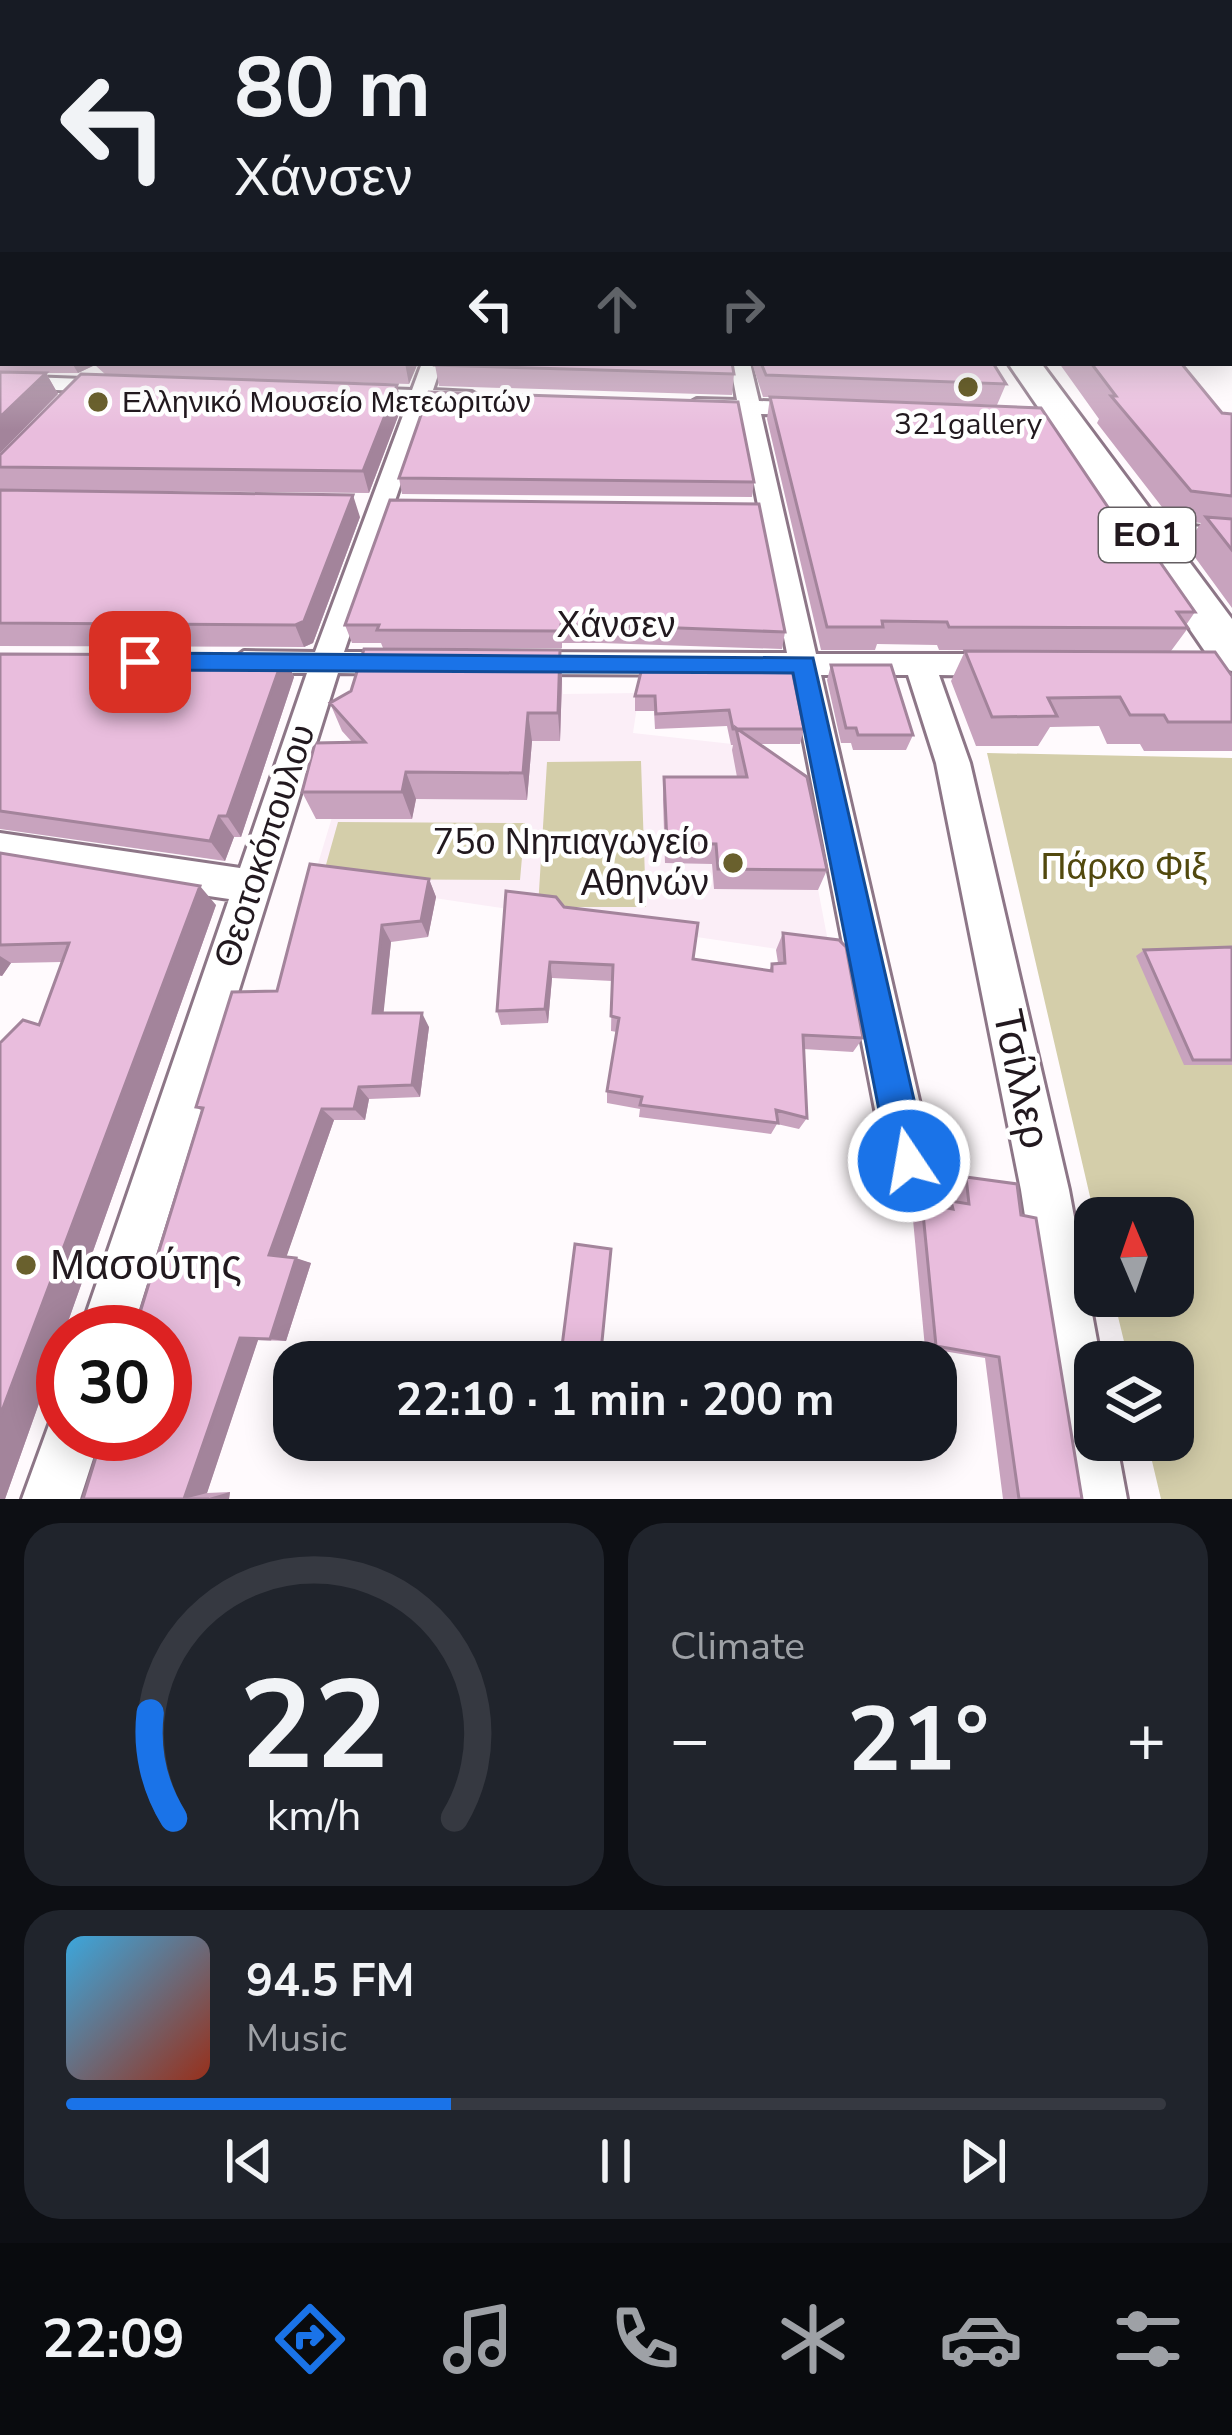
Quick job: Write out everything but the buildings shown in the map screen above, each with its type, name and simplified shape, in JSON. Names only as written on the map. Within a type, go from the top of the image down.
[{"type":"main road","name":"ΕΟ1","points":[[1025,366],[1044,416],[1142,529],[1212,660]]},
{"type":"street","points":[[56,414],[104,366]]},
{"type":"street","name":"Θεοτοκόπουλου","points":[[115,1305],[326,662],[431,366]]},
{"type":"street","points":[[741,366],[760,510],[804,664],[909,1161]]},
{"type":"street","points":[[0,382],[129,386]]},
{"type":"street","points":[[331,393],[491,398]]},
{"type":"street","points":[[679,404],[843,410]]},
{"type":"street","points":[[1142,529],[1232,538]]},
{"type":"street","points":[[1212,660],[1232,667]]},
{"type":"street","points":[[209,662],[425,663]]},
{"type":"street","name":"Χάνσεν","points":[[497,663],[1034,665]]},
{"type":"street","name":"Τσίλλερ","points":[[920,665],[952,763],[1045,1190],[1098,1499]]},
{"type":"street","points":[[0,849],[251,886]]},
{"type":"street","points":[[51,1499],[64,1461]]},
{"type":"shaded area","points":[[562,678],[563,694],[639,693],[633,733],[769,748],[776,781],[808,837],[831,957],[313,880],[354,745],[342,731],[362,719],[512,679]]},
{"type":"green space","name":"Πάρκο Φιξ","points":[[987,753],[1232,758],[1232,1499],[1161,1499],[1152,1461],[1194,1461],[1194,1341],[1124,1341],[1118,1317],[1194,1317],[1194,1197],[1090,1197]]},
{"type":"green space","points":[[641,761],[646,907],[538,907],[547,762]]},
{"type":"green space","points":[[338,822],[525,823],[520,880],[322,879]]},
{"type":"place","name":"321gallery","points":[[968,387]]},
{"type":"place","name":"Ελληνικό Μουσείο Μετεωριτών","points":[[98,402]]},
{"type":"place","name":"75ο Νηπιαγωγείο Αθηνών","points":[[733,863]]},
{"type":"place","name":"Μασούτης","points":[[26,1265]]},
{"type":"route","points":[[140,662],[804,664],[909,1161]]}]
